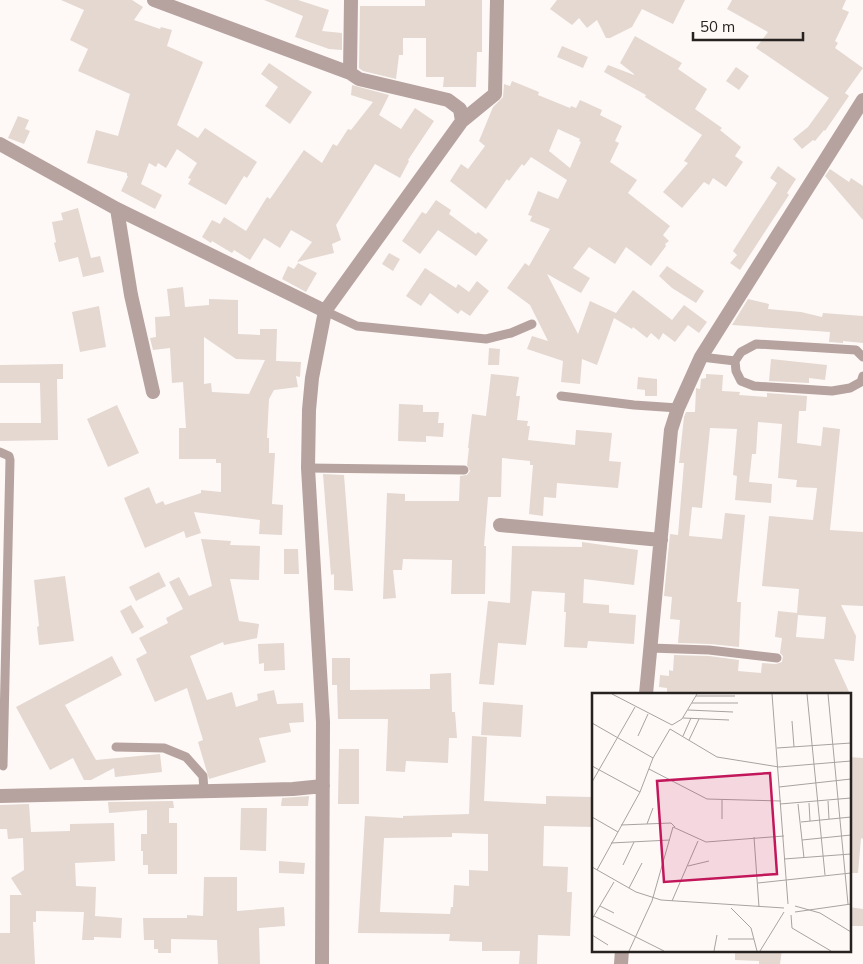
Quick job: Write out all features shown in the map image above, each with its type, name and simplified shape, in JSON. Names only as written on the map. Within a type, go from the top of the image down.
[{"type":"street","points":[[154,0],[360,79],[448,100],[460,109],[462,121]]},
{"type":"street","points":[[350,74],[351,0]]},
{"type":"street","points":[[322,964],[323,722],[308,468],[309,410],[312,378],[325,311],[462,121],[495,94],[497,0]]},
{"type":"street","points":[[646,693],[671,430],[678,408],[701,357],[863,100]]},
{"type":"street","points":[[0,144],[117,209],[325,311]]},
{"type":"street","points":[[117,209],[131,295],[153,392]]},
{"type":"street","points":[[500,525],[661,540]]},
{"type":"street","points":[[0,796],[204,792],[324,786]]},
{"type":"lane","points":[[325,311],[357,326],[486,339],[511,333],[532,324]]},
{"type":"lane","points":[[863,357],[856,350],[756,344],[741,352],[735,361],[736,371],[741,381],[754,386],[832,391],[850,388],[861,382],[863,376]]},
{"type":"lane","points":[[701,357],[735,361]]},
{"type":"lane","points":[[560,396],[678,408]]},
{"type":"lane","points":[[0,452],[6,453],[10,460],[3,766]]},
{"type":"lane","points":[[308,468],[464,470]]},
{"type":"lane","points":[[650,648],[709,650],[777,658]]},
{"type":"lane","points":[[116,747],[164,748],[186,757],[203,776],[204,792]]},
{"type":"building","points":[[61,0],[132,0],[143,7],[134,20],[160,29],[161,27],[172,30],[167,46],[203,62],[177,125],[198,138],[205,128],[257,162],[247,178],[244,176],[226,205],[188,184],[191,179],[188,178],[197,163],[177,149],[166,168],[158,163],[156,167],[149,163],[141,184],[162,195],[155,209],[121,191],[128,176],[127,173],[87,163],[96,130],[118,136],[130,94],[78,71],[88,49],[70,40],[84,10]]},
{"type":"building","points":[[264,0],[298,0],[329,10],[322,31],[342,33],[342,50],[329,49],[295,37],[303,16]]},
{"type":"building","points":[[425,0],[482,0],[482,52],[477,52],[476,87],[443,87],[444,77],[426,77],[426,38],[403,38],[403,55],[399,55],[396,79],[363,71],[359,68],[360,6],[425,6]]},
{"type":"building","points":[[557,0],[685,0],[673,24],[642,9],[632,27],[610,38],[606,38],[597,20],[587,28],[579,18],[572,25],[550,9]]},
{"type":"building","points":[[732,0],[846,0],[842,9],[849,12],[835,41],[838,43],[835,48],[863,68],[845,93],[849,96],[825,131],[815,141],[813,140],[802,149],[793,139],[808,127],[829,98],[756,48],[768,32],[727,9]]},
{"type":"building","points":[[635,36],[682,63],[678,69],[707,89],[695,109],[722,128],[720,130],[741,147],[735,156],[743,162],[726,187],[713,178],[709,185],[704,182],[682,208],[663,192],[688,163],[684,161],[702,135],[645,97],[646,95],[604,72],[608,65],[634,75],[620,63]]},
{"type":"building","points":[[562,46],[588,57],[583,68],[557,57]]},
{"type":"building","points":[[269,63],[312,92],[290,124],[265,106],[278,87],[261,74]]},
{"type":"building","points":[[736,67],[749,76],[739,90],[726,81]]},
{"type":"building","points":[[512,81],[539,92],[538,95],[570,108],[571,106],[576,108],[580,100],[602,110],[600,115],[622,126],[615,141],[619,143],[610,162],[637,180],[628,193],[670,226],[663,235],[669,241],[651,266],[626,247],[615,264],[589,247],[573,268],[590,278],[581,293],[547,274],[578,334],[590,301],[616,313],[633,290],[672,320],[684,305],[707,322],[699,333],[688,325],[675,342],[663,333],[659,340],[651,333],[647,338],[633,327],[632,329],[614,318],[597,365],[582,359],[580,384],[561,382],[563,361],[527,349],[532,336],[548,341],[530,305],[507,288],[525,263],[529,266],[550,229],[530,221],[532,216],[528,215],[538,191],[558,199],[567,180],[531,157],[524,166],[522,164],[509,181],[507,179],[486,209],[450,181],[461,164],[468,169],[485,146],[479,141],[493,107],[503,97],[504,84],[510,86]],"holes":[[[558,129],[580,139],[579,141],[581,142],[570,168],[549,151]]]},
{"type":"building","points":[[352,85],[389,95],[379,115],[401,129],[415,108],[434,121],[408,160],[400,178],[375,164],[336,225],[341,240],[332,244],[334,253],[297,262],[312,242],[291,230],[280,248],[264,238],[250,260],[234,250],[232,253],[202,237],[212,220],[220,224],[224,217],[246,231],[267,197],[270,199],[304,150],[322,163],[333,144],[337,146],[348,129],[351,130],[373,102],[351,95]]},
{"type":"building","points":[[18,116],[29,120],[25,129],[30,131],[24,144],[8,138]]},
{"type":"building","points":[[778,166],[796,179],[787,193],[789,195],[740,270],[730,263],[737,255],[733,251],[777,183],[770,178]]},
{"type":"building","points":[[830,169],[849,182],[851,178],[863,186],[863,220],[825,176]]},
{"type":"building","points":[[436,200],[451,210],[449,214],[476,234],[478,232],[488,240],[476,256],[438,230],[420,254],[402,241],[422,212],[426,214]]},
{"type":"building","points":[[78,208],[91,258],[100,256],[104,272],[83,277],[78,257],[59,262],[54,243],[56,242],[52,222],[63,220],[61,213]]},
{"type":"building","points":[[389,253],[400,259],[393,271],[382,264]]},
{"type":"building","points":[[298,263],[317,273],[306,292],[282,279],[288,266],[294,269]]},
{"type":"building","points":[[667,266],[704,291],[696,303],[672,288],[659,276]]},
{"type":"building","points":[[425,268],[456,288],[458,284],[469,292],[477,281],[489,291],[470,316],[461,310],[458,314],[430,293],[421,306],[406,296]]},
{"type":"building","points":[[183,287],[185,307],[209,305],[209,299],[238,300],[238,334],[260,335],[260,329],[277,329],[276,361],[301,362],[300,377],[296,376],[298,387],[274,390],[269,399],[267,438],[269,438],[269,453],[275,453],[272,504],[283,505],[282,535],[259,534],[260,520],[194,512],[201,533],[186,538],[184,531],[145,548],[124,498],[149,487],[156,504],[163,501],[165,505],[201,493],[201,490],[221,492],[221,463],[216,463],[216,459],[179,459],[179,428],[186,428],[183,382],[172,383],[170,348],[153,350],[150,338],[156,337],[155,317],[170,316],[167,289]],"holes":[[[204,337],[236,359],[265,360],[249,394],[212,392],[211,383],[204,384]]]},
{"type":"building","points":[[748,299],[769,304],[768,309],[801,312],[822,317],[823,313],[863,316],[863,343],[829,342],[830,332],[732,325]]},
{"type":"building","points":[[99,306],[106,347],[80,352],[72,312]]},
{"type":"building","points":[[489,348],[500,349],[499,365],[488,365]]},
{"type":"building","points":[[771,359],[827,365],[825,380],[809,378],[809,383],[769,381]]},
{"type":"building","points":[[63,364],[63,379],[57,379],[58,440],[0,441],[0,423],[41,423],[40,383],[0,383],[0,365]]},
{"type":"building","points":[[491,374],[519,377],[516,396],[520,396],[517,420],[528,421],[527,426],[530,426],[528,440],[575,445],[576,430],[612,433],[609,461],[621,462],[618,488],[557,483],[556,498],[544,497],[543,516],[529,514],[533,465],[530,465],[530,461],[502,458],[501,497],[488,497],[484,546],[486,546],[485,594],[451,594],[452,560],[403,559],[402,570],[393,570],[396,598],[383,599],[387,493],[405,494],[405,501],[459,501],[460,476],[467,475],[470,471],[467,465],[472,414],[486,416]]},
{"type":"building","points":[[706,374],[723,375],[722,391],[740,392],[739,395],[767,397],[767,393],[807,396],[806,411],[799,411],[797,443],[821,446],[823,427],[840,429],[830,530],[863,532],[863,606],[841,605],[856,636],[854,661],[834,659],[850,693],[667,693],[667,688],[659,687],[660,675],[669,676],[669,670],[673,671],[674,655],[709,656],[739,660],[738,671],[761,673],[762,663],[776,664],[782,662],[783,656],[780,653],[782,638],[775,637],[778,611],[797,613],[799,589],[762,586],[769,516],[813,520],[817,488],[796,487],[797,480],[778,478],[782,424],[758,422],[756,454],[752,454],[749,482],[772,484],[771,503],[735,500],[737,476],[733,475],[737,429],[710,428],[702,508],[692,507],[689,536],[722,539],[725,513],[745,515],[737,602],[741,602],[739,647],[678,643],[680,620],[670,619],[672,597],[664,596],[670,534],[678,535],[684,463],[679,463],[684,417],[686,412],[695,412],[696,388],[700,389],[701,379],[706,378]],"holes":[[[798,615],[826,617],[824,639],[796,637]]]},
{"type":"building","points":[[638,377],[657,379],[657,396],[645,396],[645,390],[637,389]]},
{"type":"building","points":[[399,404],[423,405],[423,412],[439,412],[438,423],[444,423],[443,437],[426,436],[426,442],[398,441]]},
{"type":"building","points":[[117,405],[139,453],[108,467],[87,419]]},
{"type":"building","points":[[323,474],[344,475],[353,591],[334,590],[334,574],[331,575]]},
{"type":"building","points":[[201,539],[231,541],[230,545],[260,546],[259,580],[230,579],[239,621],[259,624],[257,638],[224,645],[223,642],[190,656],[207,700],[232,692],[236,707],[258,700],[257,694],[274,690],[277,704],[303,703],[304,722],[289,723],[291,732],[259,738],[266,762],[209,779],[198,742],[203,740],[187,688],[155,702],[136,659],[147,653],[139,638],[168,623],[166,618],[183,609],[169,582],[179,577],[189,596],[212,586]]},
{"type":"building","points":[[582,542],[638,550],[634,585],[584,579],[583,603],[609,605],[609,613],[636,615],[634,644],[588,641],[587,648],[564,647],[565,593],[532,591],[526,645],[498,643],[494,685],[479,684],[488,601],[510,603],[512,546],[582,547]]},
{"type":"building","points":[[284,549],[298,549],[299,574],[284,574]]},
{"type":"building","points":[[159,572],[166,586],[136,601],[129,587]]},
{"type":"building","points":[[65,576],[74,641],[39,645],[34,580]]},
{"type":"building","points":[[131,605],[144,627],[132,634],[120,611]]},
{"type":"building","points":[[284,643],[285,670],[264,671],[264,663],[259,664],[258,644]]},
{"type":"building","points":[[112,656],[122,675],[65,705],[96,760],[160,754],[162,772],[115,777],[114,768],[91,780],[84,780],[73,758],[50,770],[16,707]]},
{"type":"building","points":[[332,658],[350,658],[350,690],[430,689],[430,674],[451,673],[452,712],[455,712],[457,738],[449,738],[448,763],[406,761],[405,772],[386,771],[388,719],[338,719],[337,685],[332,685]]},
{"type":"building","points":[[483,702],[523,705],[521,737],[481,735]]},
{"type":"building","points":[[472,736],[487,737],[484,801],[546,804],[546,796],[592,797],[592,827],[544,826],[543,866],[568,867],[567,892],[572,892],[570,936],[538,935],[537,964],[519,964],[520,951],[482,951],[482,942],[449,941],[450,934],[358,933],[365,816],[403,818],[403,816],[469,814]],"holes":[[[452,833],[488,834],[488,871],[469,870],[469,886],[454,885],[453,907],[451,907],[450,914],[380,912],[384,838],[452,837]]]},
{"type":"building","points":[[339,749],[359,749],[359,804],[338,804]]},
{"type":"building","points":[[850,757],[863,758],[863,839],[861,838],[858,873],[850,873]]},
{"type":"building","points":[[309,796],[308,806],[281,806],[282,798]]},
{"type":"building","points":[[173,801],[174,808],[169,808],[169,823],[177,823],[177,874],[148,874],[148,865],[143,865],[143,851],[141,851],[141,834],[147,834],[147,810],[109,813],[108,802]]},
{"type":"building","points":[[29,804],[31,832],[70,831],[70,824],[114,823],[115,861],[75,863],[76,886],[96,887],[95,916],[122,918],[121,938],[94,937],[94,940],[82,940],[84,912],[36,911],[36,922],[33,922],[35,964],[0,964],[0,933],[10,933],[10,895],[22,895],[11,878],[24,870],[23,838],[8,839],[7,829],[0,829],[0,805]]},
{"type":"building","points":[[241,808],[267,808],[266,851],[240,850]]},
{"type":"building","points":[[279,861],[305,863],[304,874],[279,873]]},
{"type":"building","points":[[204,877],[237,877],[237,911],[284,907],[285,926],[259,928],[260,964],[218,964],[217,940],[171,939],[171,953],[158,953],[158,949],[154,949],[154,940],[144,940],[143,918],[187,918],[187,915],[203,916]]},
{"type":"building","points":[[850,907],[863,909],[863,926],[850,926]]},
{"type":"building","points":[[735,952],[782,952],[780,964],[759,964],[759,961],[735,960]]}]
